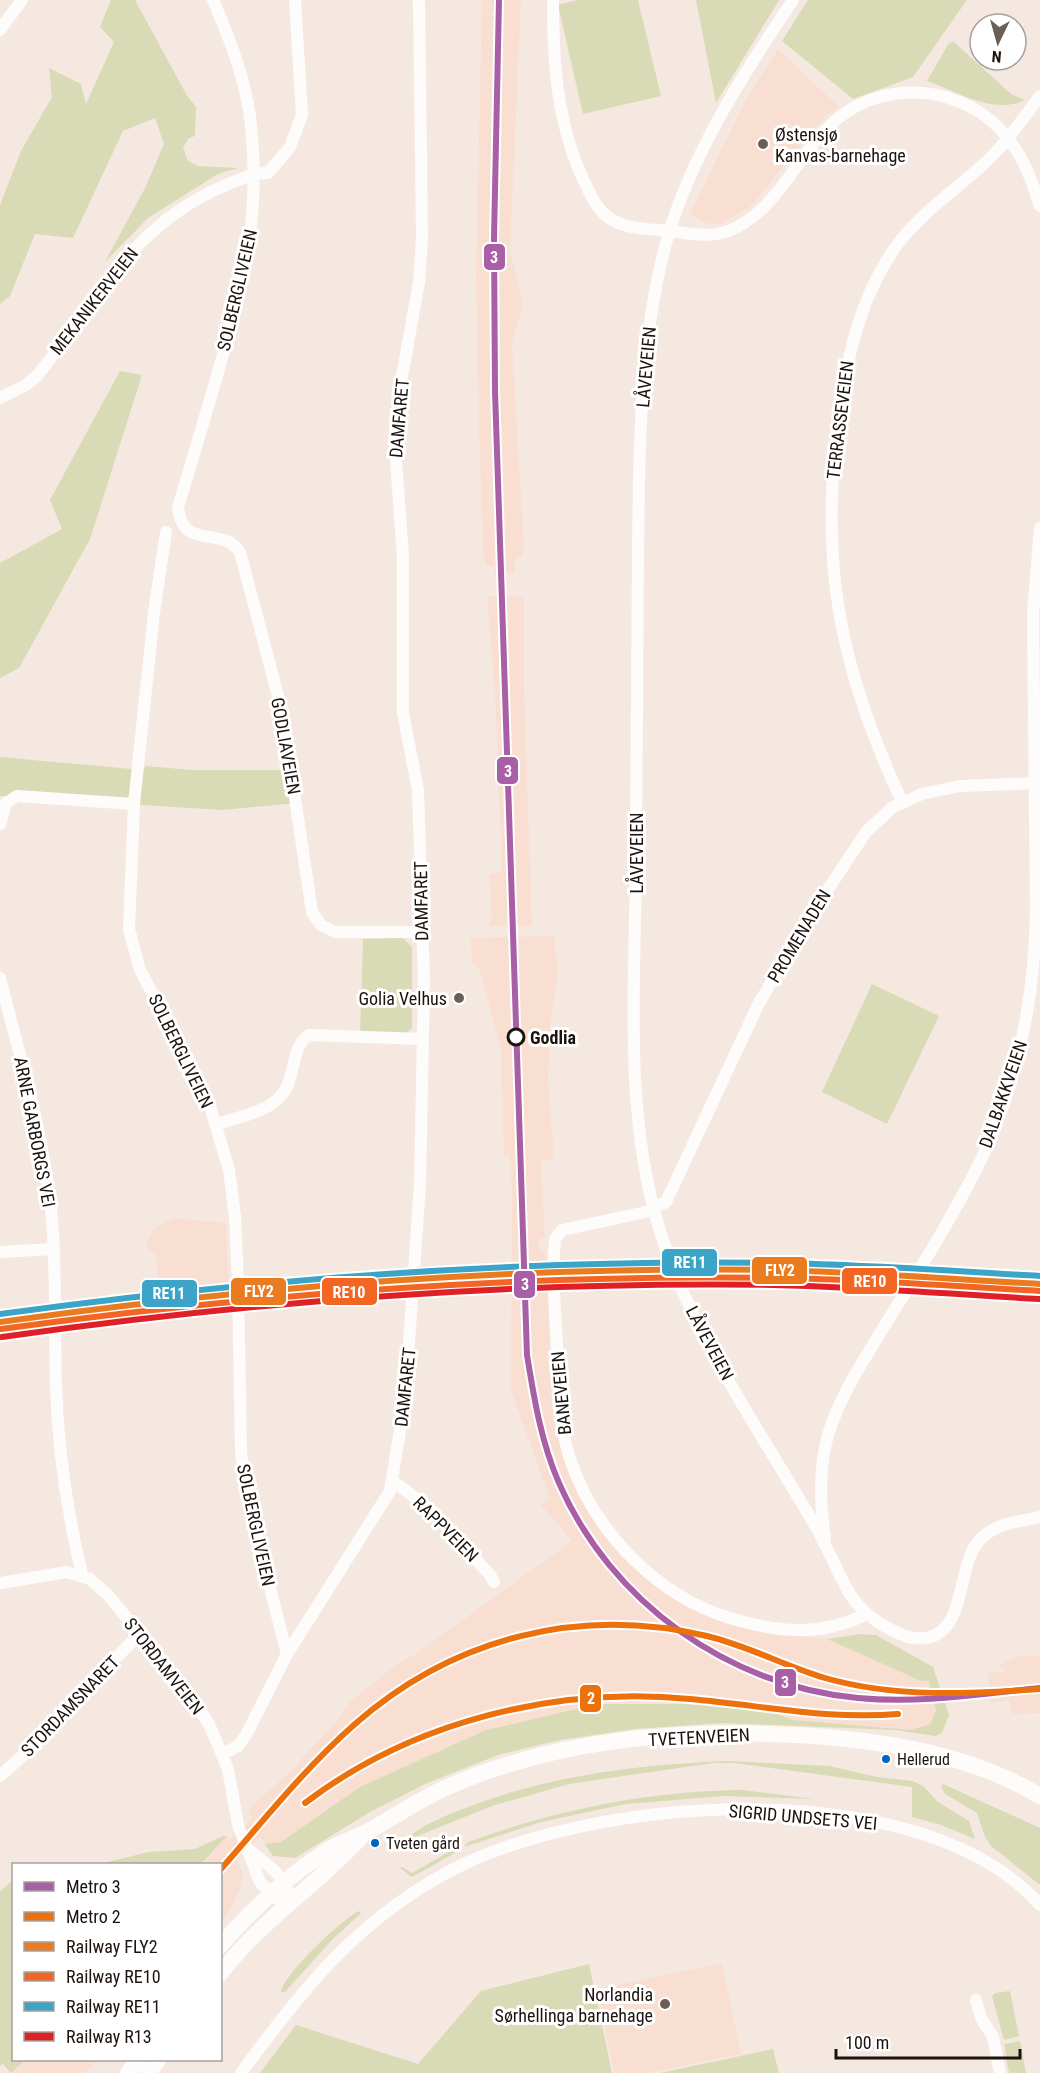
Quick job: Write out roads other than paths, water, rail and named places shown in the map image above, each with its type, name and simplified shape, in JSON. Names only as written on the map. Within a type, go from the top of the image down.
[{"type":"main road","name":"TVETENVEIEN","points":[[222,1944],[270,1892],[329,1849],[366,1832],[423,1798],[495,1768],[567,1750],[684,1736],[782,1734],[852,1740],[912,1748],[978,1767],[1040,1796]]},
{"type":"main road","name":"TVETENVEIEN","points":[[222,1972],[289,1902],[340,1860],[366,1832]]},
{"type":"main road","points":[[128,2073],[137,2061]]},
{"type":"main road","points":[[148,2073],[157,2061]]},
{"type":"street","points":[[0,30],[22,0]]},
{"type":"street","name":"SOLBERGLIVEIEN","points":[[178,507],[244,280],[253,228],[254,173],[251,124],[237,61],[213,0]]},
{"type":"street","name":"MEKANIKERVEIEN","points":[[0,398],[37,376],[124,258],[147,235],[181,209],[209,192],[254,173],[268,173],[290,147],[302,114],[295,0]]},
{"type":"street","name":"DAMFARET","points":[[223,1754],[238,1746],[246,1735],[287,1654],[380,1509],[393,1481],[405,1400],[414,1290],[423,1039],[418,790],[403,713],[403,557],[395,446],[400,388],[419,282],[422,239],[419,0]]},
{"type":"street","points":[[553,0],[558,95],[570,149],[587,189],[603,213],[615,222],[634,228],[713,236],[746,222],[772,199],[816,140],[837,119],[863,102],[888,94],[915,91],[954,100],[978,111],[1007,137],[1027,168],[1040,206]]},
{"type":"street","name":"LÅVEVEIEN","points":[[793,0],[752,61],[708,141],[670,231],[659,275],[647,345],[638,513],[635,1051],[642,1144],[654,1209],[673,1268],[693,1316],[827,1548],[848,1594],[865,1615],[911,1639],[928,1638],[941,1632],[955,1611],[970,1557],[980,1539],[1002,1525],[1040,1517]]},
{"type":"street","name":"TERRASSEVEIEN","points":[[902,802],[864,716],[844,642],[835,597],[831,542],[832,476],[847,361],[867,297],[895,248],[927,213],[989,159],[1040,96]]},
{"type":"street","name":"GODLIAVEIEN","points":[[178,507],[180,520],[188,531],[199,536],[229,541],[240,552],[282,711],[312,912],[321,925],[335,932],[421,932]]},
{"type":"street","name":"DALBAKKVEIEN","points":[[827,1548],[820,1499],[822,1465],[836,1414],[861,1366],[977,1168],[1002,1110],[1019,1055],[1036,954],[1038,783],[1033,615],[1040,528]]},
{"type":"street","name":"SOLBERGLIVEIEN","points":[[166,532],[154,613],[134,804],[128,900],[132,947],[140,970],[195,1073],[216,1125],[229,1170],[235,1216],[239,1424],[246,1494],[287,1654]]},
{"type":"street","name":"PROMENADEN","points":[[654,1209],[666,1202],[670,1196],[736,1048],[781,964],[854,846],[866,832],[902,802],[950,788],[1038,783]]},
{"type":"street","points":[[0,824],[2,812],[11,797],[27,796],[134,804]]},
{"type":"street","name":"ARNE GARBORGS VEI","points":[[0,978],[48,1181],[54,1249],[57,1420],[68,1516],[82,1574]]},
{"type":"street","points":[[216,1125],[260,1109],[282,1095],[291,1076],[299,1043],[309,1035],[423,1039]]},
{"type":"street","name":"BANEVEIEN","points":[[654,1209],[562,1230],[555,1239],[556,1326],[561,1416],[569,1456],[592,1504],[610,1533],[638,1564],[682,1597],[723,1616],[764,1626],[810,1630],[841,1626],[865,1615]]},
{"type":"street","points":[[0,1252],[54,1249]]},
{"type":"street","points":[[238,1283],[414,1290]]},
{"type":"street","name":"RAPPVEIEN","points":[[393,1481],[430,1510],[494,1582]]},
{"type":"street","points":[[0,1583],[59,1572],[82,1574]]},
{"type":"street","name":"STORDAMVEIEN","points":[[82,1574],[101,1588],[188,1692],[209,1724],[223,1754],[240,1830],[253,1856],[260,1882],[270,1892]]},
{"type":"street","name":"STORDAMSNARET","points":[[0,1776],[42,1736],[139,1635]]},
{"type":"street","name":"SIGRID UNDSETS VEI","points":[[241,2073],[320,1972],[386,1911],[436,1878],[477,1858],[524,1841],[588,1825],[656,1814],[723,1810],[783,1812],[876,1822],[932,1836],[975,1853],[1018,1883],[1040,1905]]},
{"type":"street","name":"STORDAMVEIEN","points":[[253,1856],[283,1881]]},
{"type":"street","points":[[283,1881],[288,1889],[289,1902]]},
{"type":"street","points":[[270,1892],[289,1902]]},
{"type":"street","points":[[976,2000],[981,2018],[993,2037],[1000,2073]]},
{"type":"metro line","name":"3","points":[[499,0],[494,238],[495,391],[527,1355],[535,1404],[547,1452],[559,1483],[581,1526],[609,1565],[642,1600],[679,1631],[720,1656],[764,1676],[810,1690],[858,1698],[927,1699],[1040,1688]]},
{"type":"metro line","name":"2","points":[[222,1868],[319,1758],[355,1724],[393,1694],[434,1669],[476,1650],[521,1636],[566,1628],[612,1625],[659,1628],[722,1640],[825,1678],[878,1689],[932,1693],[1040,1689]]},
{"type":"metro line","name":"2","points":[[305,1803],[347,1774],[392,1750],[488,1715],[538,1705],[588,1698],[639,1696],[845,1715],[898,1714]]},
{"type":"rail line","name":"RE11","points":[[0,1314],[289,1281],[579,1264],[806,1264],[1040,1276]]},
{"type":"rail line","name":"FLY2","points":[[0,1322],[192,1298],[289,1289],[386,1281],[579,1271],[773,1270],[1040,1284]]},
{"type":"rail line","name":"RE10","points":[[1,1329],[289,1296],[579,1279],[806,1279],[1040,1291]]},
{"type":"rail line","name":"R13","points":[[2,1337],[98,1324],[290,1304],[386,1296],[580,1286],[773,1285],[1039,1299]]},
{"type":"place","name":"Østensjø Kanvas-barnehage","points":[[763,144]]},
{"type":"place","name":"Golia Velhus","points":[[459,998]]},
{"type":"place","name":"Godlia","points":[[516,1037]]},
{"type":"place","name":"Hellerud","points":[[886,1759]]},
{"type":"place","name":"Tveten gård","points":[[375,1843]]},
{"type":"place","name":"Norlandia Sørhellinga barnehage","points":[[665,2004]]}]
